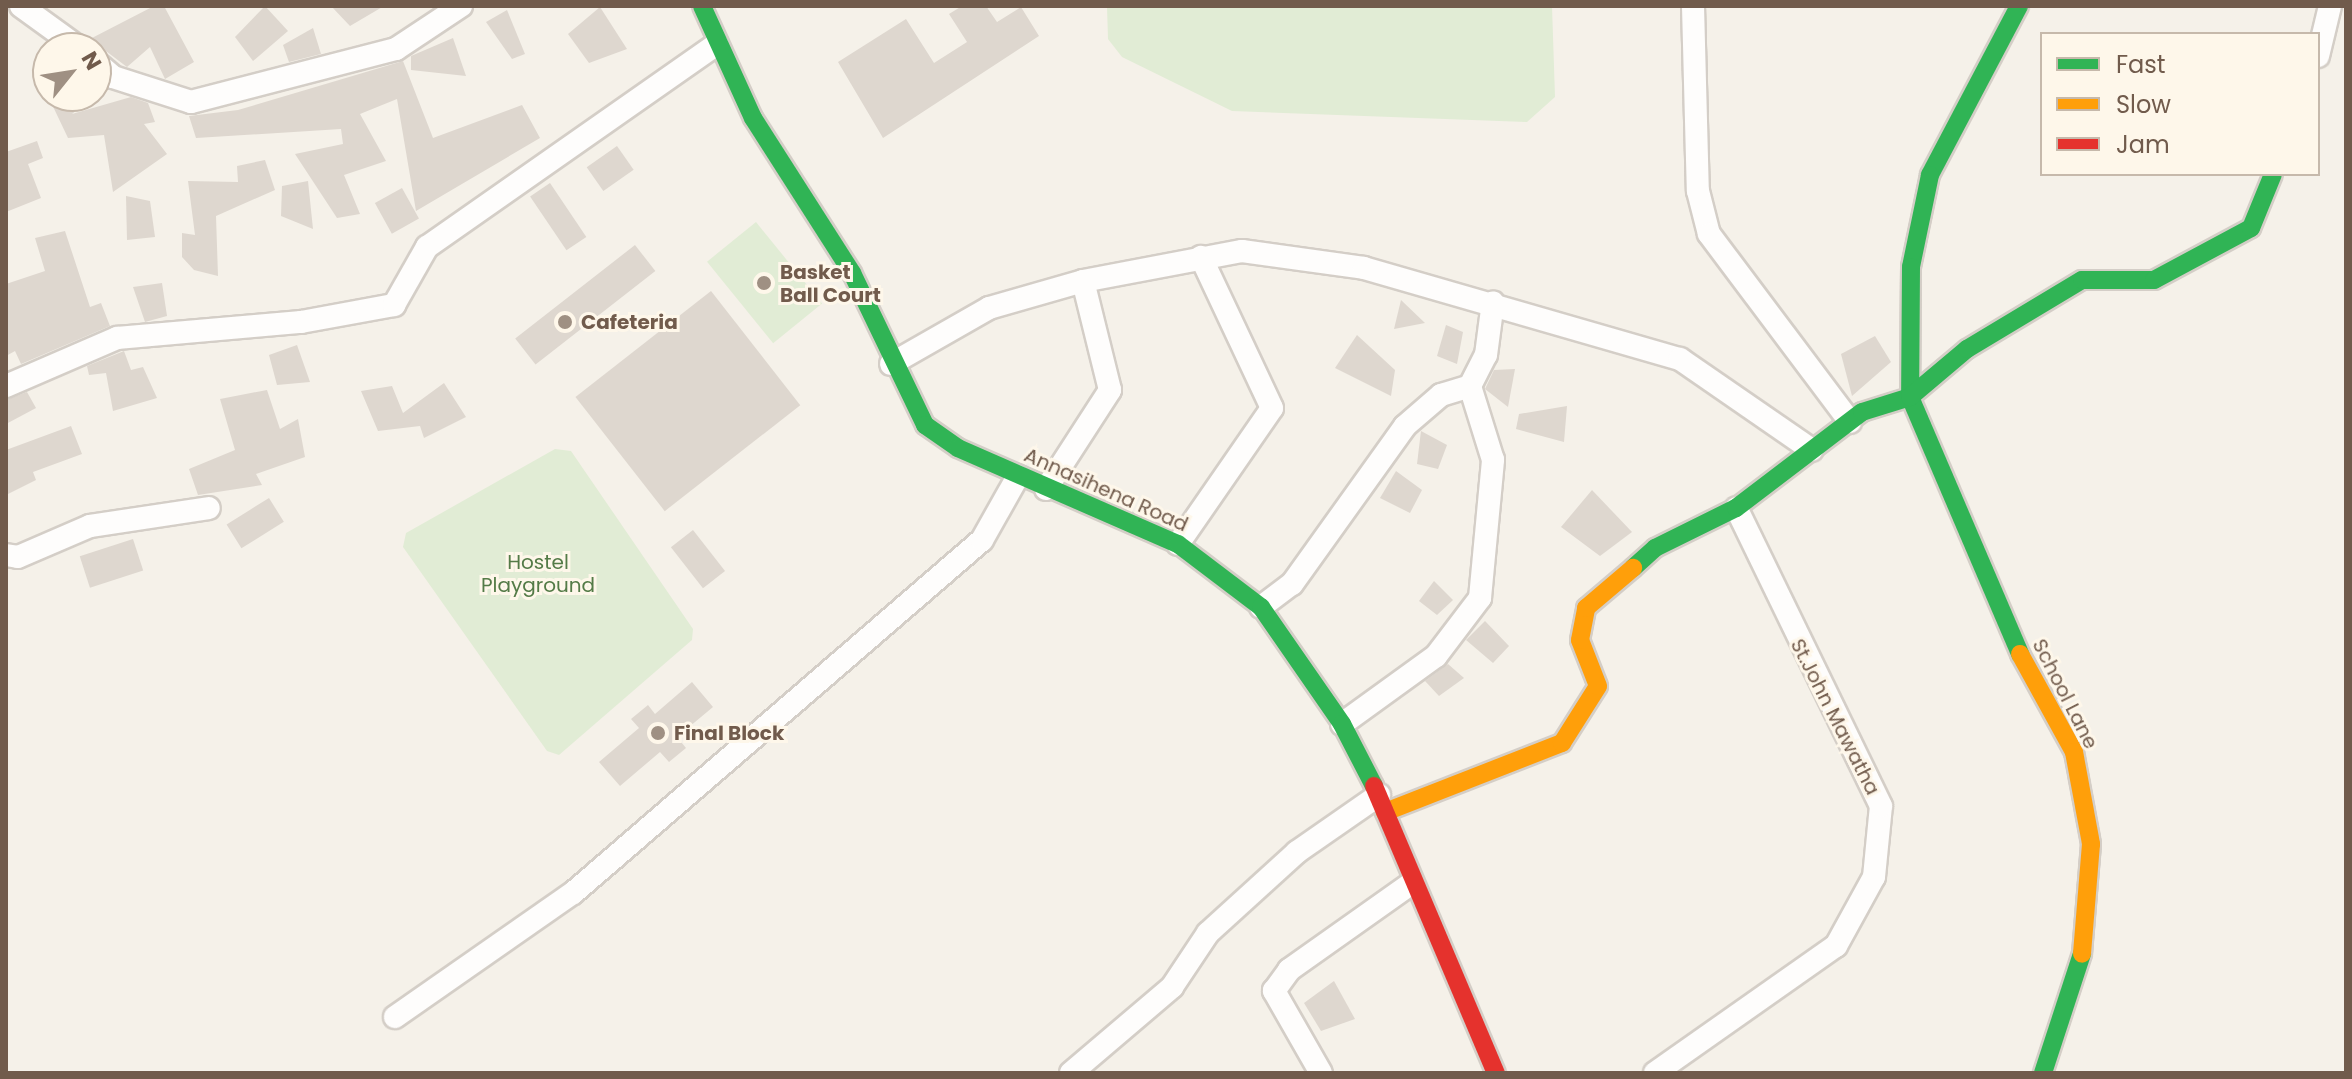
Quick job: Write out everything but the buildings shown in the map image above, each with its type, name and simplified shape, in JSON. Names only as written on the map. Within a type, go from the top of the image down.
[{"type":"street","points":[[21,6],[57,32]]},
{"type":"street","points":[[112,76],[191,102],[396,49],[461,6]]},
{"type":"street","name":"Annasihena Road","points":[[702,6],[753,118],[852,273],[891,364],[925,425],[1018,476],[1178,544],[1261,607],[1342,724],[1382,803],[1412,883],[1496,1073]]},
{"type":"street","points":[[1693,6],[1698,191],[1709,234],[1850,422]]},
{"type":"street","points":[[1910,397],[1911,267],[1930,175],[2019,6]]},
{"type":"street","points":[[2320,48],[2330,6]]},
{"type":"street","points":[[6,386],[117,338],[301,322],[394,305],[427,247],[717,44]]},
{"type":"street","points":[[1071,1073],[1172,987],[1208,933],[1297,852],[1382,803],[1562,743],[1598,686],[1580,640],[1586,608],[1655,548],[1736,508],[1850,422],[1910,397],[1967,349],[2082,280],[2154,280],[2251,228],[2272,176]]},
{"type":"street","points":[[891,364],[989,308],[1083,281],[1242,251],[1364,268],[1493,302],[1680,359],[1812,450]]},
{"type":"street","points":[[1178,544],[1272,408],[1201,257]]},
{"type":"street","points":[[1046,489],[1110,390],[1083,281]]},
{"type":"street","points":[[1342,724],[1436,656],[1480,598],[1493,460],[1470,386],[1486,355],[1493,302]]},
{"type":"street","points":[[1261,607],[1292,584],[1405,426],[1441,395],[1470,386]]},
{"type":"street","name":"School Lane","points":[[1910,397],[2005,626],[2074,752],[2091,844],[2089,934],[2043,1073]]},
{"type":"street","points":[[395,1017],[573,893],[959,560],[982,540],[1018,476]]},
{"type":"street","points":[[6,555],[18,557],[90,526],[209,508]]},
{"type":"street","name":"St.John Mawatha","points":[[1655,1073],[1836,946],[1874,877],[1881,806],[1736,508]]},
{"type":"street","points":[[1321,1073],[1274,991],[1289,970],[1412,883]]},
{"type":"green space","points":[[1107,6],[1552,6],[1555,97],[1527,122],[1232,111],[1122,57],[1108,39]]},
{"type":"green space","name":"Basket Ball Court","points":[[756,222],[822,304],[773,343],[707,262]]},
{"type":"green space","name":"Hostel Playground","points":[[555,449],[571,451],[693,629],[692,640],[559,755],[547,751],[403,547],[406,533]]},
{"type":"traffic: fast","points":[[702,6],[753,118],[852,273],[925,425],[958,448],[1178,544],[1261,607],[1342,724],[1374,786]]},
{"type":"traffic: fast","points":[[2019,6],[1930,175],[1911,267],[1910,397],[2020,654]]},
{"type":"traffic: fast","points":[[1633,568],[1655,548],[1736,508],[1862,412],[1910,397],[1967,349],[2082,280],[2154,280],[2251,228],[2272,176]]},
{"type":"traffic: fast","points":[[2043,1073],[2082,954]]},
{"type":"traffic: slow","points":[[1385,812],[1562,743],[1598,686],[1580,640],[1586,608],[1633,568]]},
{"type":"traffic: slow","points":[[2020,654],[2074,752],[2091,844],[2082,954]]},
{"type":"traffic: jam","points":[[1374,786],[1496,1073]]},
{"type":"place","name":"Basket Ball Court","points":[[764,283]]},
{"type":"place","name":"Cafeteria","points":[[565,322]]},
{"type":"place","name":"Final Block","points":[[658,733]]}]
